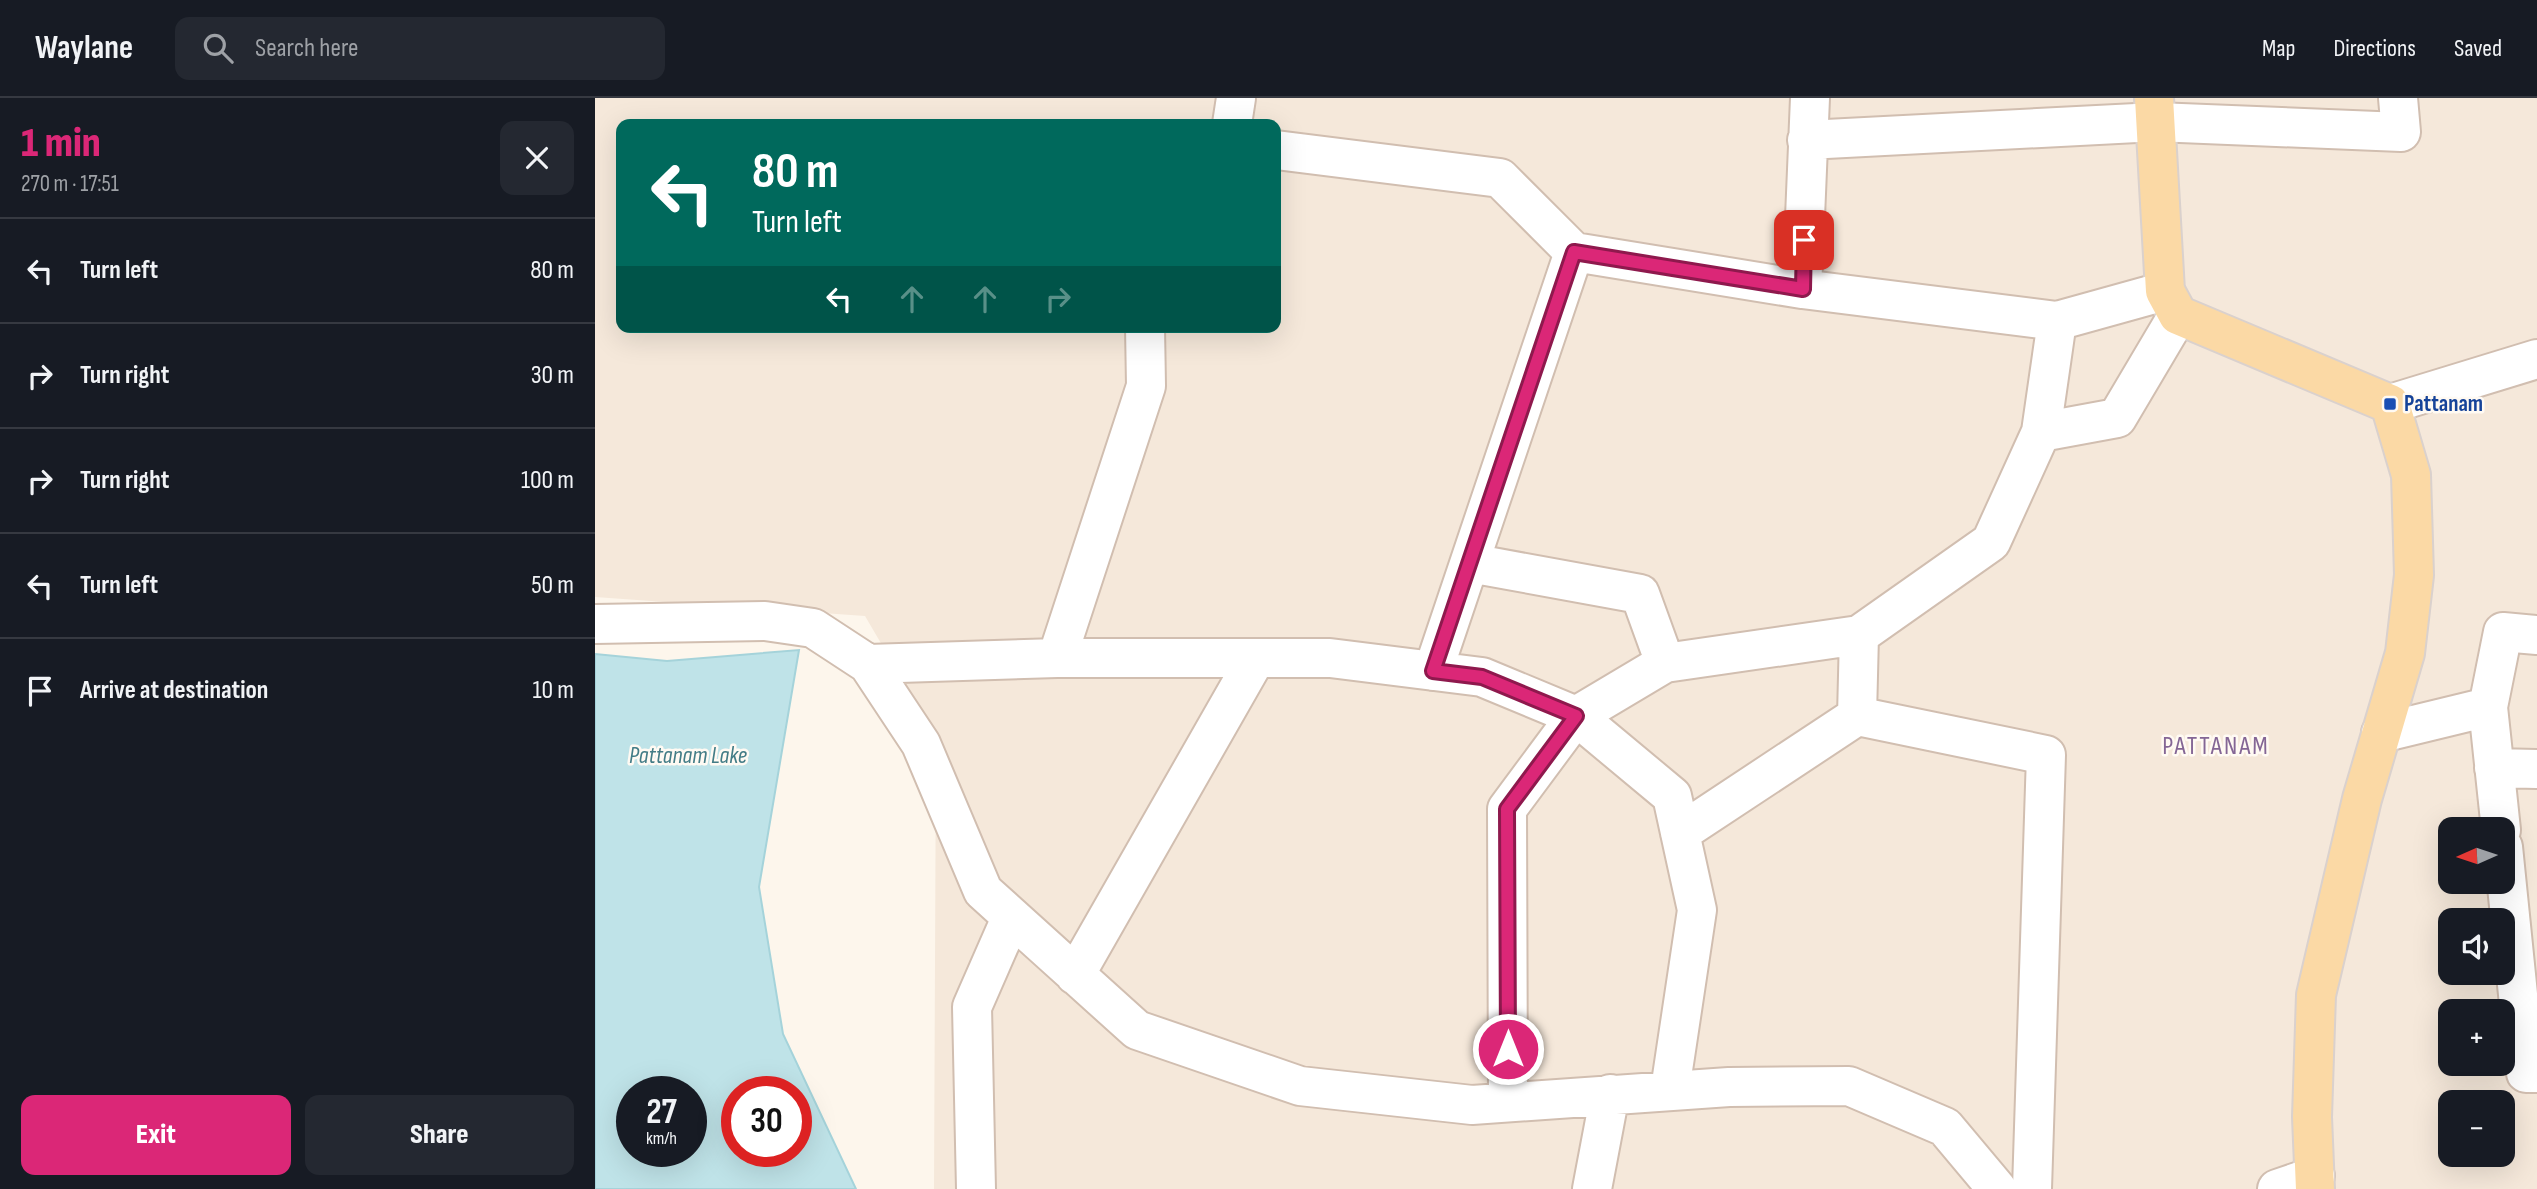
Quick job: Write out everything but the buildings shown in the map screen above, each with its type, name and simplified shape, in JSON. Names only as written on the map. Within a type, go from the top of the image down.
[{"type":"main road","points":[[2155,110],[2171,303],[2390,404],[2411,475],[2414,575],[2405,653],[2362,799],[2316,995],[2312,1117],[2315,1182]]},
{"type":"street","points":[[1233,119],[1235,98]]},
{"type":"street","points":[[1803,289],[1809,98]]},
{"type":"street","points":[[1807,140],[2155,110],[2401,132],[2398,98]]},
{"type":"street","points":[[1281,151],[1500,178],[1574,252],[1803,289],[2057,321],[2171,303]]},
{"type":"street","points":[[1433,671],[1574,252]]},
{"type":"street","points":[[2041,432],[2117,418],[2171,303]]},
{"type":"street","points":[[1508,1102],[1507,809],[1576,716],[1665,663],[1859,635],[1991,542],[2041,432],[2057,321]]},
{"type":"street","points":[[1057,658],[1146,386],[1145,333]]},
{"type":"street","points":[[2390,404],[2537,359]]},
{"type":"street","points":[[1470,563],[1640,594],[1665,663]]},
{"type":"street","points":[[595,624],[765,621],[813,628],[868,664],[921,744],[983,891],[1137,1030],[1300,1086],[1472,1105],[1670,1090],[1849,1086],[1945,1127],[1997,1189]]},
{"type":"street","points":[[2500,817],[2487,706],[2503,632],[2537,635]]},
{"type":"street","points":[[1857,716],[1859,635]]},
{"type":"street","points":[[868,664],[1057,658],[1330,659],[1482,677],[1576,716],[1672,796],[1697,910],[1670,1090]]},
{"type":"street","points":[[1075,975],[1256,658]]},
{"type":"street","points":[[2381,733],[2487,706]]},
{"type":"street","points":[[1680,833],[1857,716],[2046,754],[2032,1189]]},
{"type":"street","points":[[2494,768],[2537,769]]},
{"type":"street","points":[[2515,894],[2524,932],[2526,1073],[2537,1073]]},
{"type":"street","points":[[976,1189],[972,1007],[1011,918]]},
{"type":"street","points":[[1592,1189],[1609,1094]]},
{"type":"street","points":[[2277,1189],[2315,1182]]},
{"type":"shaded area","points":[[595,98],[2537,98],[2537,1189],[934,1189],[936,737],[865,616],[595,597]]},
{"type":"water","name":"Pattanam Lake","points":[[799,650],[759,887],[783,1034],[803,1076],[721,1076],[721,1167],[812,1167],[812,1096],[856,1189],[595,1189],[595,654],[667,661]]},
{"type":"place","name":"Pattanam","points":[[2390,404]]},
{"type":"district","name":"PATTANAM","points":[[2216,746]]},
{"type":"route","points":[[1508,1049],[1507,809],[1576,716],[1482,677],[1433,671],[1574,252],[1803,289],[1804,240]]}]
